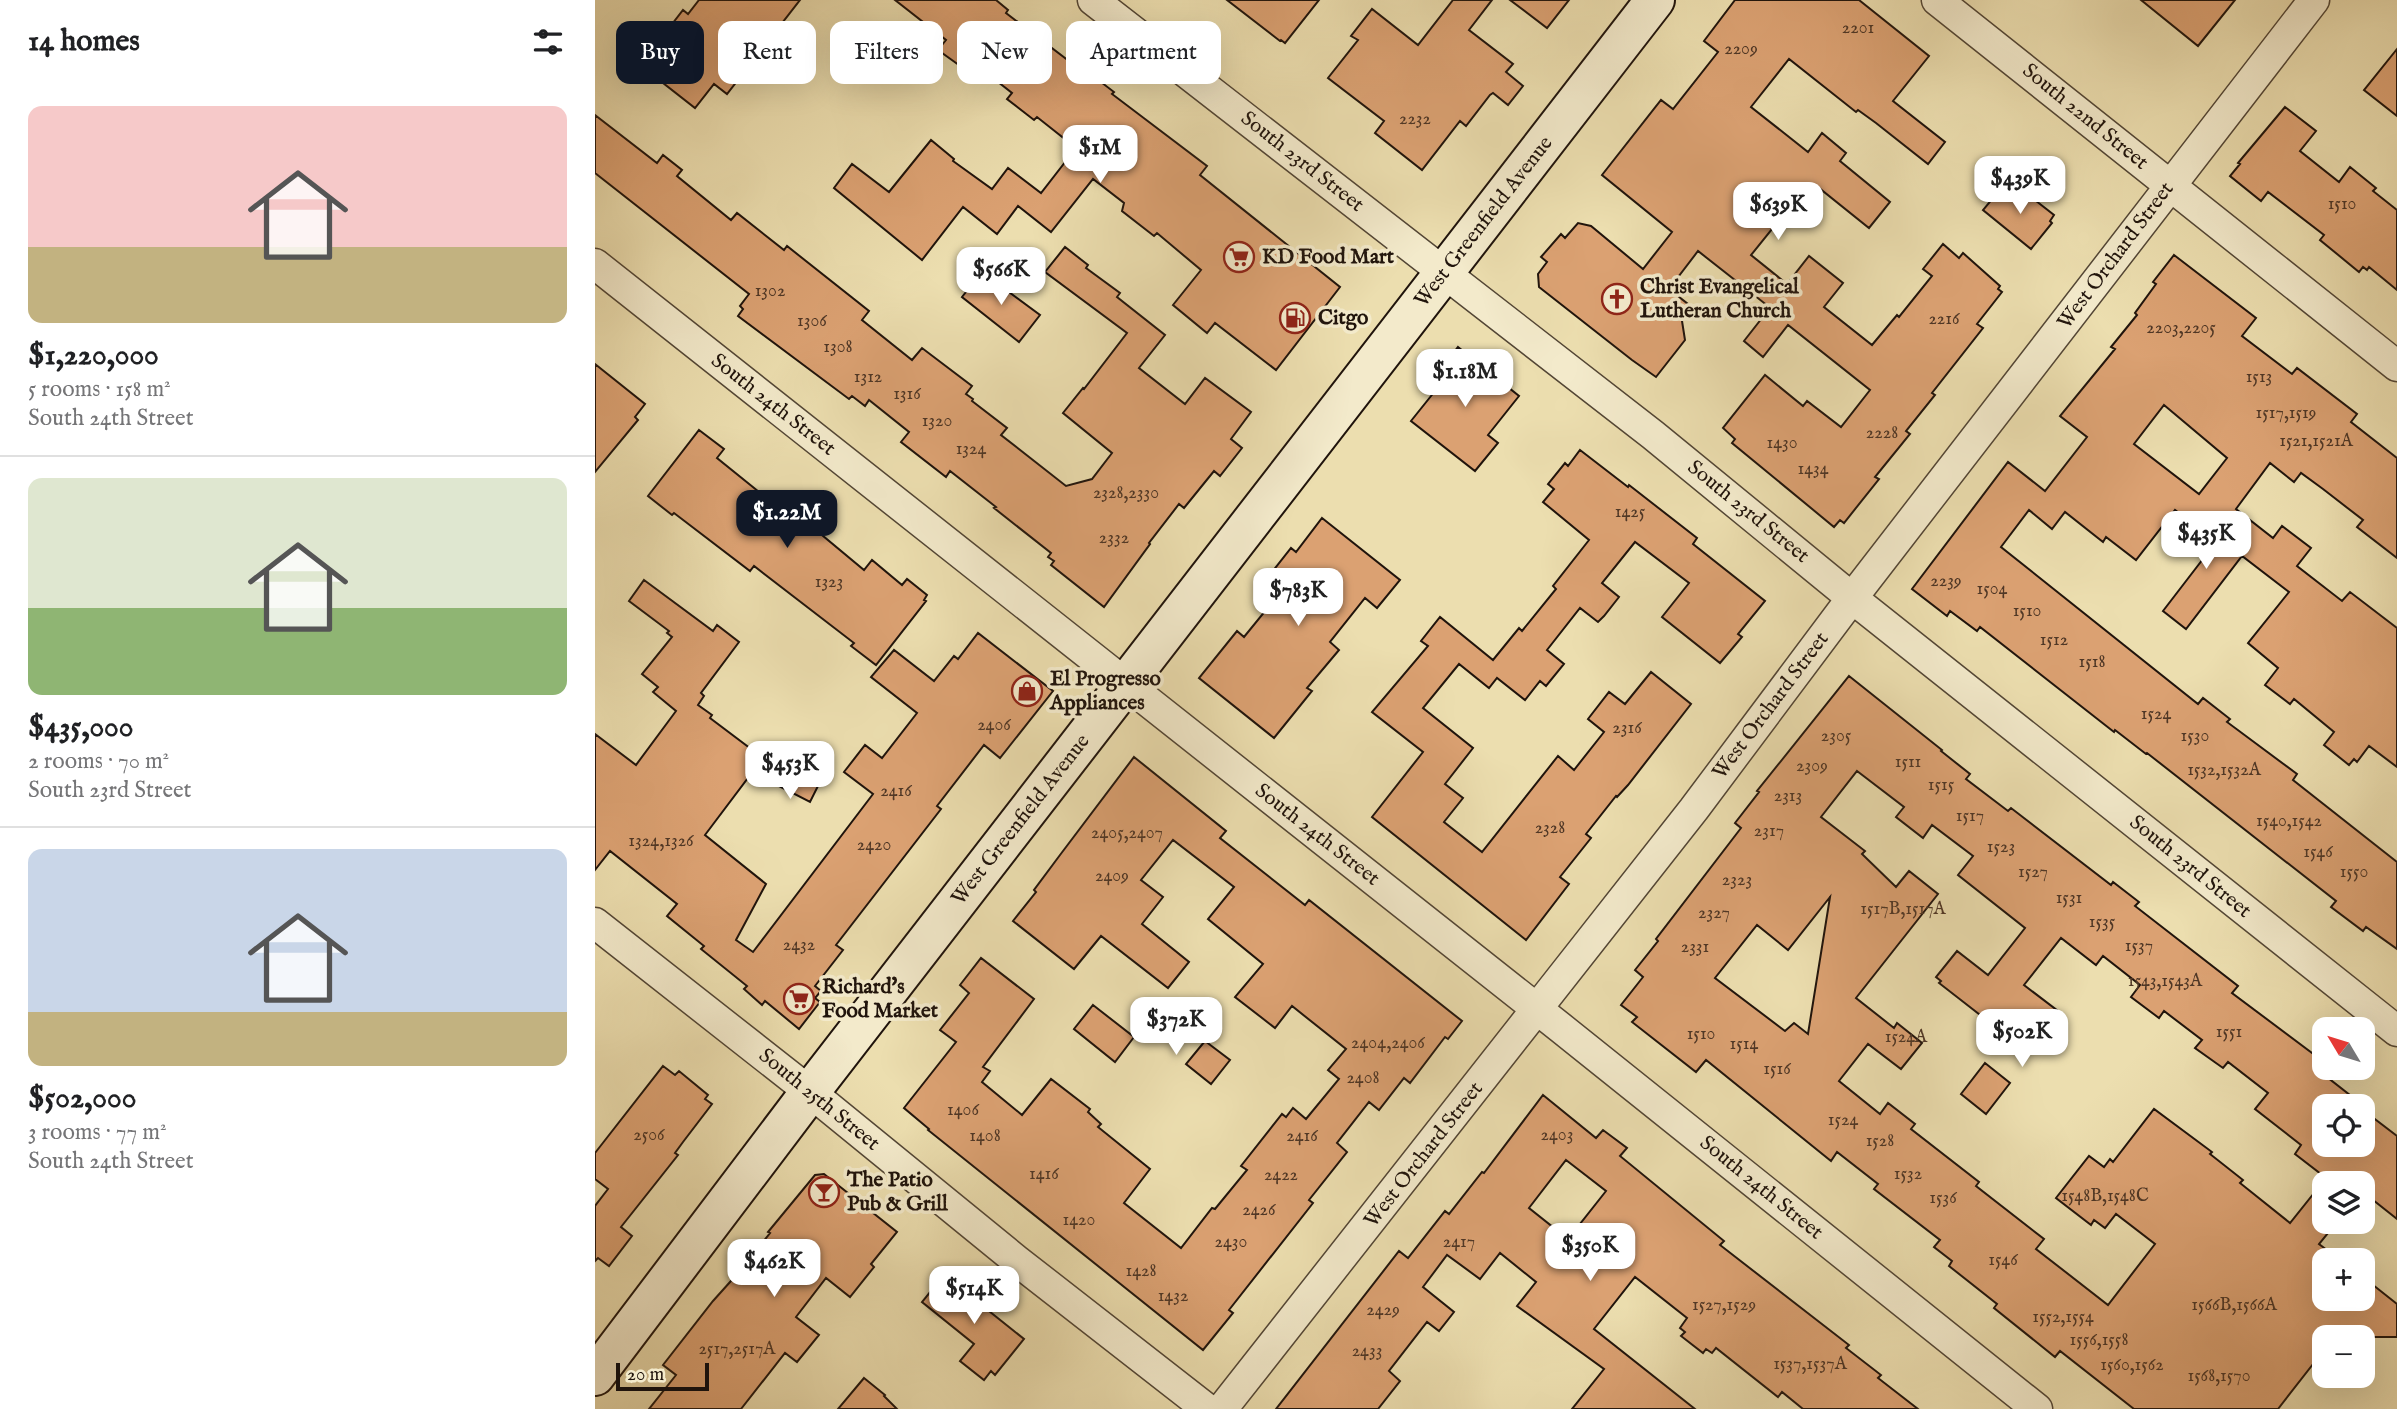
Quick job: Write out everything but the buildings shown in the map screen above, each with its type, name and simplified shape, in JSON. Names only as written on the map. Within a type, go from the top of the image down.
[{"type":"main road","name":"West Greenfield Avenue","points":[[595,1376],[810,1092],[1655,0]]},
{"type":"street","name":"South 23rd Street","points":[[1093,0],[1653,435],[1852,598],[2397,1031]]},
{"type":"street","name":"South 22nd Street","points":[[1937,0],[2397,366]]},
{"type":"street","name":"West Orchard Street","points":[[1222,1409],[1694,809],[1852,598],[2314,0]]},
{"type":"street","name":"South 24th Street","points":[[595,264],[1538,1010],[2036,1409]]},
{"type":"street","name":"South 25th Street","points":[[595,923],[1207,1409]]},
{"type":"place","name":"KD Food Mart","points":[[1239,257]]},
{"type":"place","name":"Christ Evangelical Lutheran Church","points":[[1617,299]]},
{"type":"place","name":"Citgo","points":[[1295,318]]},
{"type":"place","name":"El Progresso Appliances","points":[[1027,691]]},
{"type":"place","name":"Richard's Food Market","points":[[799,999]]},
{"type":"place","name":"The Patio Pub & Grill","points":[[824,1192]]}]
